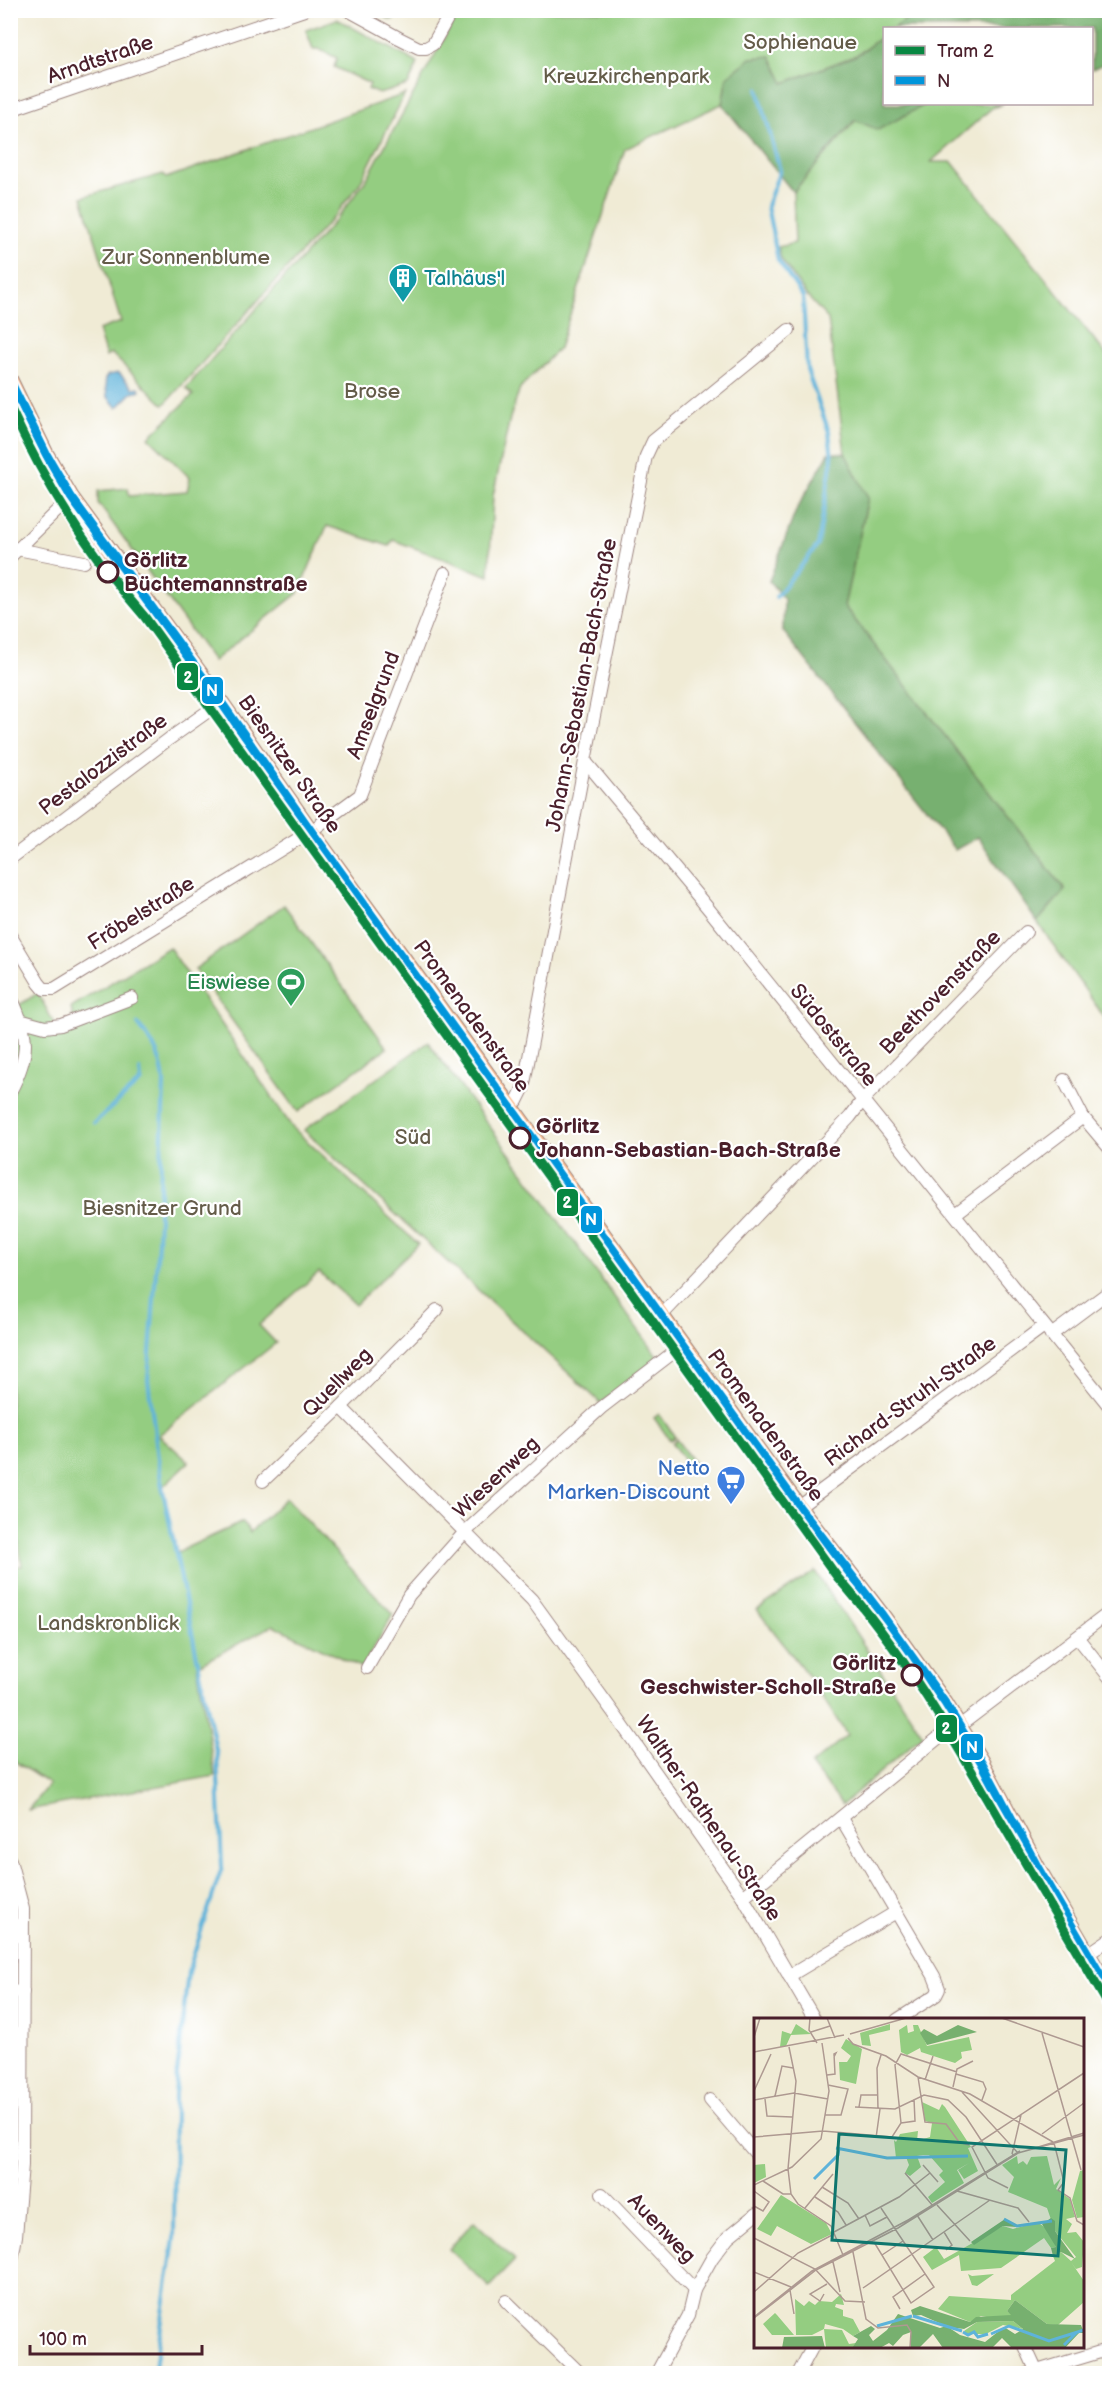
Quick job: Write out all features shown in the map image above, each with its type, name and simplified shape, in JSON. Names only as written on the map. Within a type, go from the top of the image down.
[{"type":"main road","name":"Biesnitzer Straße","points":[[10,380],[57,475],[71,497],[362,900]]},
{"type":"main road","name":"Promenadenstraße","points":[[362,900],[799,1507],[882,1615],[960,1725],[1110,1992]]},
{"type":"street","name":"Arndtstraße","points":[[10,110],[304,10]]},
{"type":"street","points":[[348,10],[419,48],[426,48],[433,44],[452,10]]},
{"type":"street","name":"Johann-Sebastian-Bach-Straße","points":[[511,1106],[517,1101],[523,1089],[646,456],[652,441],[789,330]]},
{"type":"street","points":[[13,551],[71,497]]},
{"type":"street","points":[[13,551],[84,562]]},
{"type":"street","name":"Amselgrund","points":[[310,831],[360,795],[445,573]]},
{"type":"street","name":"Pestalozzistraße","points":[[10,859],[133,765],[221,702]]},
{"type":"street","name":"Südoststraße","points":[[585,761],[714,916],[1110,1407]]},
{"type":"street","name":"Fröbelstraße","points":[[10,935],[39,983],[44,989],[54,989],[310,831]]},
{"type":"street","name":"Beethovenstraße","points":[[661,1316],[850,1117],[862,1101],[1026,932]]},
{"type":"street","points":[[10,995],[23,1021],[26,1047],[21,1072],[10,1092]]},
{"type":"street","points":[[23,1021],[45,1027],[61,1025],[132,998]]},
{"type":"street","points":[[1064,1080],[1083,1117],[1110,1149]]},
{"type":"street","points":[[955,1214],[1083,1117]]},
{"type":"street","points":[[1048,1330],[1110,1291]]},
{"type":"street","name":"Quellweg","points":[[263,1481],[341,1407],[437,1310]]},
{"type":"street","name":"Richard-Struhl-Straße","points":[[799,1507],[1048,1330]]},
{"type":"street","name":"Wiesenweg","points":[[367,1668],[409,1595],[465,1532],[601,1408],[683,1345]]},
{"type":"street","name":"Walther-Rathenau-Straße","points":[[341,1407],[532,1600],[742,1897],[814,2018]]},
{"type":"street","points":[[742,1897],[948,1730],[960,1725],[1110,1612]]},
{"type":"street","points":[[1078,1638],[1110,1678]]},
{"type":"street","points":[[841,1818],[934,1976],[939,1989],[936,1995],[899,2018]]},
{"type":"street","points":[[10,1860],[23,1909],[17,1991],[22,2166],[16,2236],[10,2271]]},
{"type":"street","points":[[789,1976],[896,1912]]},
{"type":"street","points":[[1088,1954],[1110,1939]]},
{"type":"street","points":[[710,2100],[754,2152]]},
{"type":"street","name":"Auenweg","points":[[602,2194],[694,2290]]},
{"type":"street","name":"Auenweg","points":[[656,2373],[688,2315],[694,2290],[722,2243],[754,2216]]},
{"type":"street","points":[[506,2301],[580,2373]]},
{"type":"street","points":[[798,2373],[812,2348]]},
{"type":"street","points":[[1026,2348],[1032,2372],[1052,2369],[1110,2349]]},
{"type":"street","points":[[10,2350],[13,2373]]},
{"type":"green space","points":[[400,10],[398,17],[391,20],[371,11]]},
{"type":"green space","points":[[919,10],[1097,11],[1109,30],[1109,62],[1093,69],[1093,27],[895,27]]},
{"type":"green space","name":"Brose","points":[[459,11],[919,11],[895,27],[883,27],[883,36],[857,55],[784,83],[727,77],[722,104],[625,149],[559,348],[520,388],[510,418],[493,496],[489,576],[393,540],[389,546],[327,526],[298,593],[213,661],[98,503],[98,491],[128,488],[129,496],[187,491],[190,478],[149,437],[193,395],[186,388],[340,215],[366,180]]},
{"type":"green space","points":[[337,19],[418,63],[408,85],[379,94],[368,89],[370,84],[334,67],[337,58],[313,49],[306,30]]},
{"type":"green space","points":[[883,36],[883,105],[924,105],[878,130],[855,120],[793,192],[722,104],[727,77],[751,58],[771,56],[784,83],[857,55]]},
{"type":"green space","name":"Zur Sonnenblume","points":[[405,94],[360,183],[337,213],[164,405],[111,353],[106,357],[98,330],[121,322],[82,197],[163,174],[166,178]]},
{"type":"green space","points":[[924,105],[1000,105],[992,108],[931,162],[952,162],[1109,358],[1109,1024],[1037,922],[1065,890],[844,606],[868,498],[845,453],[828,319],[806,295],[781,259],[778,247],[795,243],[793,192],[856,120],[912,111]]},
{"type":"green space","points":[[829,453],[845,453],[868,498],[844,606],[1065,890],[1037,922],[978,837],[955,850],[783,631],[784,599],[769,581],[797,508]]},
{"type":"green space","name":"Eiswiese","points":[[284,905],[387,1048],[298,1112],[195,969]]},
{"type":"green space","name":"Biesnitzer Grund","points":[[169,947],[292,1127],[418,1244],[355,1305],[319,1272],[259,1325],[276,1343],[159,1435],[189,1462],[161,1488],[177,1552],[243,1522],[250,1532],[286,1498],[393,1614],[362,1668],[273,1625],[197,1666],[215,1776],[28,1810],[49,1784],[11,1759],[10,1566],[22,1566],[10,1484],[11,1010],[38,993],[57,1029],[74,1022],[71,1007]]},
{"type":"green space","name":"Süd","points":[[428,1042],[659,1358],[601,1403],[304,1130]]},
{"type":"green space","points":[[659,1414],[675,1437],[670,1440],[654,1418]]},
{"type":"green space","points":[[676,1439],[696,1466],[695,1470],[691,1470],[672,1443]]},
{"type":"green space","points":[[815,1571],[923,1735],[842,1805],[811,1765],[847,1735],[810,1678],[757,1610]]},
{"type":"green space","points":[[474,2221],[515,2260],[489,2287],[449,2249]]},
{"type":"water","points":[[119,373],[133,388],[139,387],[140,390],[132,393],[117,408],[107,396],[105,379],[108,375]]},
{"type":"waterway","points":[[758,89],[780,170],[767,206],[778,260],[803,297],[807,370],[829,432],[832,458],[818,545],[776,597]]},
{"type":"waterway","points":[[138,1024],[156,1051],[164,1082],[158,1243],[148,1380],[161,1481],[217,1755],[222,1867],[188,1972],[175,2093],[174,2239],[154,2374]]},
{"type":"waterway","points":[[94,1123],[141,1081],[140,1070]]},
{"type":"tram line","name":"2","points":[[10,407],[53,490],[104,568],[144,616],[838,1578],[862,1606],[906,1666],[965,1759],[1110,2008]]},
{"type":"transit line","name":"N","points":[[10,381],[46,454],[71,497],[221,702],[311,831],[799,1507],[882,1615],[945,1703],[982,1763],[1039,1870],[1110,1991]]},
{"type":"place","name":"Talhäus'l","points":[[403,304]]},
{"type":"place","name":"Görlitz Büchtemannstraße","points":[[108,572]]},
{"type":"place","name":"Eiswiese","points":[[291,1008]]},
{"type":"place","name":"Görlitz Johann-Sebastian-Bach-Straße","points":[[520,1138]]},
{"type":"place","name":"Netto Marken-Discount","points":[[731,1506]]},
{"type":"place","name":"Görlitz Geschwister-Scholl-Straße","points":[[912,1675]]},
{"type":"park label","name":"Sophienaue","points":[[800,42]]},
{"type":"park label","name":"Kreuzkirchenpark","points":[[626,76]]},
{"type":"park label","name":"Landskronblick","points":[[108,1623]]}]
